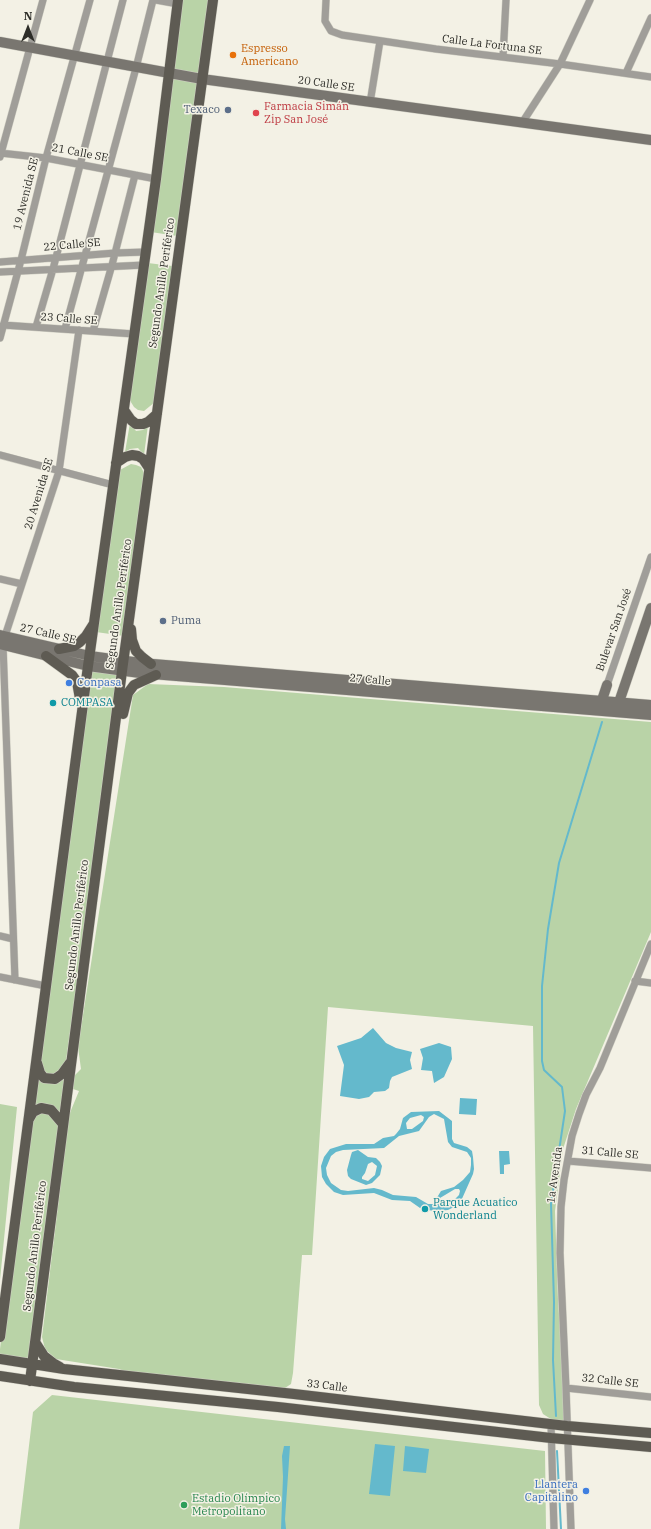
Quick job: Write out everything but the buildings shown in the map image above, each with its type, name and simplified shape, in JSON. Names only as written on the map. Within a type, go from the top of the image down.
[{"type":"main road","name":"Segundo Anillo Periférico","points":[[30,1381],[129,616],[213,0]]},
{"type":"main road","name":"Segundo Anillo Periférico","points":[[0,1330],[82,711],[156,179],[178,2]]},
{"type":"main road","name":"20 Calle SE","points":[[0,42],[202,79],[651,140]]},
{"type":"main road","points":[[124,410],[136,424],[148,422],[157,414]]},
{"type":"main road","points":[[116,463],[125,457],[132,455],[143,459],[149,468]]},
{"type":"main road","points":[[617,707],[651,608]]},
{"type":"main road","points":[[129,616],[132,640],[136,651],[151,664]]},
{"type":"main road","points":[[59,649],[74,646],[80,642],[95,622]]},
{"type":"main road","name":"27 Calle SE","points":[[2,640],[59,649],[89,661]]},
{"type":"main road","name":"27 Calle SE","points":[[2,640],[46,656],[89,661]]},
{"type":"main road","points":[[46,656],[67,670],[77,682],[82,711]]},
{"type":"main road","name":"27 Calle","points":[[89,661],[123,666],[156,675],[600,706],[617,707],[651,705]]},
{"type":"main road","name":"27 Calle","points":[[123,666],[151,664],[600,706]]},
{"type":"main road","points":[[109,771],[115,754],[128,693],[134,685],[156,675]]},
{"type":"main road","name":"Bulevar San José","points":[[600,706],[607,685]]},
{"type":"main road","name":"27 Calle","points":[[617,707],[651,715]]},
{"type":"main road","points":[[36,1061],[40,1073],[44,1078],[56,1079],[71,1062]]},
{"type":"main road","points":[[28,1120],[33,1112],[41,1108],[51,1110],[63,1124]]},
{"type":"main road","points":[[35,1342],[44,1356],[64,1369]]},
{"type":"main road","name":"33 Calle","points":[[0,1359],[64,1369],[567,1426],[651,1433]]},
{"type":"main road","points":[[0,1376],[74,1387],[278,1407],[568,1440],[651,1447]]},
{"type":"main road","points":[[278,1407],[294,1394]]},
{"type":"street","points":[[0,154],[43,0]]},
{"type":"street","name":"19 Avenida SE","points":[[0,338],[46,158],[90,0]]},
{"type":"street","points":[[36,327],[53,269],[123,0]]},
{"type":"street","points":[[65,329],[154,0],[178,2]]},
{"type":"street","name":"Calle La Fortuna SE","points":[[326,0],[325,21],[331,30],[342,35],[651,77]]},
{"type":"street","points":[[503,57],[506,0]]},
{"type":"street","points":[[522,123],[560,64],[590,0]]},
{"type":"street","points":[[626,73],[651,18]]},
{"type":"street","points":[[370,103],[380,41]]},
{"type":"street","name":"21 Calle SE","points":[[0,154],[46,158],[156,179]]},
{"type":"street","points":[[93,331],[135,175]]},
{"type":"street","name":"22 Calle SE","points":[[0,262],[145,252]]},
{"type":"street","name":"22 Calle SE","points":[[0,272],[144,264]]},
{"type":"street","name":"23 Calle SE","points":[[3,325],[134,334]]},
{"type":"street","name":"20 Avenida SE","points":[[15,980],[2,694],[2,640],[59,471],[79,330]]},
{"type":"street","points":[[0,455],[113,485]]},
{"type":"street","name":"Bulevar San José","points":[[607,685],[651,557]]},
{"type":"street","points":[[0,579],[22,584]]},
{"type":"street","points":[[0,936],[13,939]]},
{"type":"street","name":"1a Avenida","points":[[568,1440],[560,1241],[561,1207],[572,1136],[586,1095],[603,1061],[651,944]]},
{"type":"street","points":[[0,977],[46,986]]},
{"type":"street","points":[[635,981],[651,983]]},
{"type":"street","name":"31 Calle SE","points":[[568,1161],[651,1168]]},
{"type":"street","name":"32 Calle SE","points":[[566,1388],[651,1397]]},
{"type":"street","points":[[551,1424],[554,1529]]},
{"type":"street","points":[[568,1440],[571,1529]]},
{"type":"green space","points":[[179,0],[213,0],[201,78],[169,72]]},
{"type":"green space","points":[[171,78],[198,82],[177,236],[151,232]]},
{"type":"green space","points":[[148,263],[172,266],[155,402],[144,411],[138,410],[134,407],[129,399]]},
{"type":"green space","points":[[130,423],[136,431],[143,430],[148,425],[144,455],[138,448],[130,449],[125,452]]},
{"type":"green space","points":[[131,464],[141,467],[145,475],[124,636],[96,632],[118,471]]},
{"type":"green space","points":[[89,667],[121,672],[66,1061],[56,1074],[47,1075],[39,1061]]},
{"type":"green space","points":[[148,684],[224,687],[651,722],[651,932],[576,1109],[563,1149],[555,1211],[558,1299],[565,1398],[564,1423],[554,1421],[543,1414],[539,1405],[533,1026],[328,1007],[312,1255],[302,1255],[293,1373],[291,1384],[285,1388],[131,1374],[119,1369],[56,1359],[45,1349],[42,1337],[69,1115],[79,1091],[73,1089],[74,1076],[81,1069],[78,1047],[133,695]]},
{"type":"green space","points":[[35,1070],[44,1078],[66,1072],[59,1116],[52,1107],[30,1112]]},
{"type":"green space","points":[[0,1104],[17,1107],[0,1280]]},
{"type":"green space","points":[[51,1111],[60,1124],[31,1364],[0,1359],[0,1349],[28,1120],[34,1113]]},
{"type":"green space","points":[[52,1395],[545,1451],[546,1529],[19,1529],[33,1412]]},
{"type":"water","points":[[373,1028],[386,1043],[396,1048],[412,1052],[410,1060],[412,1069],[392,1077],[389,1088],[385,1091],[374,1092],[369,1097],[359,1099],[340,1096],[344,1065],[337,1046],[361,1038]]},
{"type":"water","points":[[439,1043],[451,1047],[452,1059],[444,1077],[434,1083],[432,1071],[421,1070],[423,1058],[420,1049]]},
{"type":"water","points":[[460,1098],[477,1099],[476,1115],[459,1114]]},
{"type":"water","points":[[439,1111],[452,1121],[452,1139],[454,1143],[467,1147],[472,1151],[474,1169],[473,1174],[461,1201],[456,1206],[448,1210],[426,1210],[410,1201],[392,1200],[374,1193],[343,1195],[334,1192],[326,1184],[322,1177],[321,1166],[324,1157],[330,1149],[346,1144],[374,1144],[383,1138],[394,1136],[400,1129],[403,1118],[411,1112]],"holes":[[[434,1114],[444,1119],[448,1142],[452,1147],[467,1152],[471,1158],[470,1172],[454,1187],[441,1191],[433,1204],[428,1204],[416,1197],[393,1195],[374,1188],[348,1191],[341,1190],[331,1183],[327,1175],[326,1168],[331,1156],[336,1152],[343,1150],[384,1148],[399,1136],[419,1131],[429,1117]],[[421,1115],[424,1117],[423,1121],[412,1129],[407,1129],[406,1123],[410,1118]],[[455,1189],[459,1189],[460,1191],[459,1195],[447,1204],[441,1202],[440,1198]]]},
{"type":"water","points":[[358,1150],[368,1157],[376,1158],[380,1162],[382,1166],[380,1175],[372,1183],[366,1185],[351,1179],[348,1176],[347,1170],[352,1152]],"holes":[[[372,1162],[377,1166],[375,1175],[368,1181],[362,1179],[368,1164]]]},
{"type":"water","points":[[499,1151],[509,1151],[510,1164],[504,1165],[504,1174],[500,1174]]},
{"type":"water","points":[[375,1444],[395,1446],[390,1496],[369,1494]]},
{"type":"water","points":[[284,1446],[290,1446],[285,1519],[286,1529],[281,1529],[283,1477],[282,1456]]},
{"type":"water","points":[[405,1446],[429,1449],[426,1473],[403,1471]]},
{"type":"waterway","points":[[556,1416],[553,1360],[554,1302],[551,1204],[565,1111],[562,1087],[544,1070],[542,1061],[542,986],[548,929],[559,863],[602,722]]},
{"type":"waterway","points":[[557,1451],[561,1529]]},
{"type":"place","name":"Espresso Americano","points":[[233,55]]},
{"type":"place","name":"Texaco","points":[[228,110]]},
{"type":"place","name":"Farmacia Simán Zip San José","points":[[256,113]]},
{"type":"place","name":"Puma","points":[[163,621]]},
{"type":"place","name":"Conpasa","points":[[69,683]]},
{"type":"place","name":"COMPASA","points":[[53,703]]},
{"type":"place","name":"Parque Acuatico Wonderland","points":[[425,1209]]},
{"type":"place","name":"Llantera Capitalino","points":[[586,1491]]},
{"type":"place","name":"Estadio Olímpico Metropolitano","points":[[184,1505]]}]
